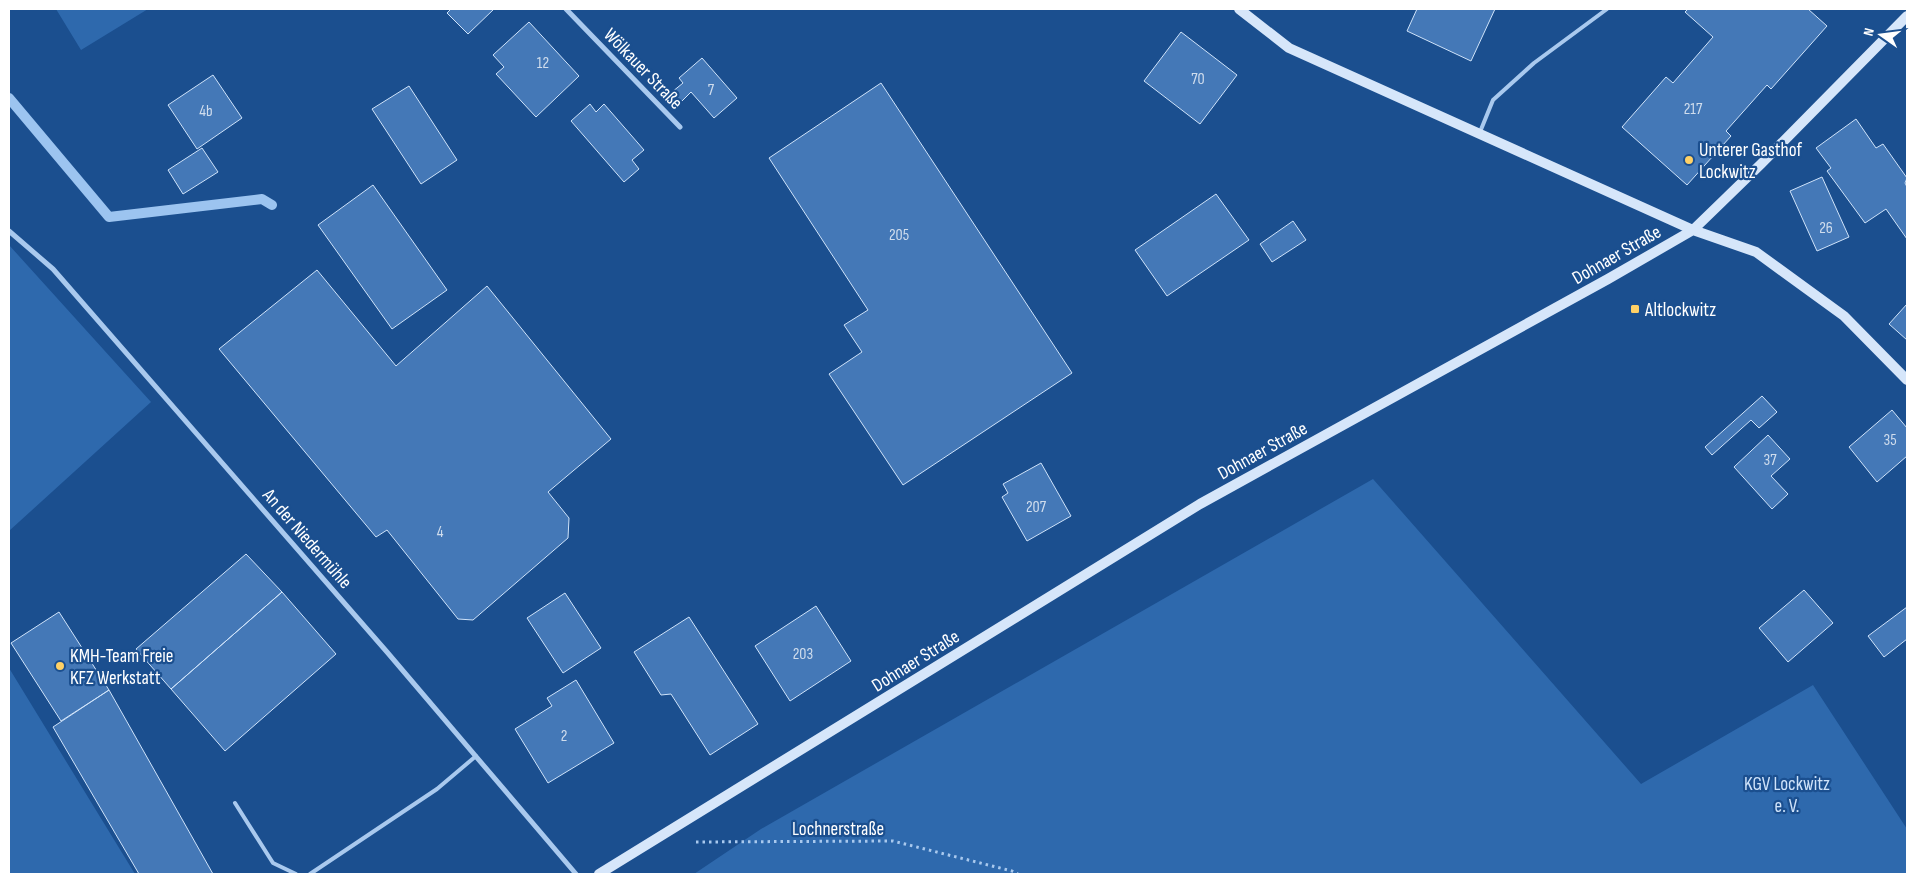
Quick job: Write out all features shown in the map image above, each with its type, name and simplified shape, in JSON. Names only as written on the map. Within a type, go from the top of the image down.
[{"type":"main road","points":[[1239,9],[1289,48],[1693,230],[1756,252],[1844,316],[1907,380]]},
{"type":"main road","name":"Dohnaer Straße","points":[[600,874],[1200,504],[1592,288],[1693,230],[1907,16]]},
{"type":"street","name":"Wölkauer Straße","points":[[566,9],[680,127]]},
{"type":"street","name":"An der Niedermühle","points":[[9,231],[54,270],[576,874]]},
{"type":"lane","points":[[1479,134],[1493,100],[1534,63],[1607,9]]},
{"type":"lane","points":[[310,874],[437,789],[476,756]]},
{"type":"lane","points":[[235,803],[273,863],[296,874]]},
{"type":"path","name":"Lochnerstraße","points":[[693,842],[893,841],[1018,874]]},
{"type":"green space","points":[[56,9],[148,9],[81,50]]},
{"type":"green space","points":[[9,245],[151,402],[9,531]]},
{"type":"green space","name":"KGV Lockwitz e. V.","points":[[1373,479],[1641,784],[1813,685],[1907,829],[1907,874],[694,874],[761,829]]},
{"type":"green space","points":[[9,668],[135,874],[9,874]]},
{"type":"building","points":[[451,9],[494,9],[468,34],[447,13]]},
{"type":"building","points":[[1417,9],[1495,9],[1471,61],[1407,31]]},
{"type":"building","points":[[1688,9],[1808,9],[1827,26],[1771,89],[1767,85],[1726,131],[1731,136],[1687,185],[1622,127],[1666,77],[1673,83],[1713,37],[1685,12]]},
{"type":"building","points":[[529,22],[579,76],[536,117],[496,74],[504,67],[493,55]]},
{"type":"building","points":[[1181,32],[1237,75],[1200,124],[1144,81]]},
{"type":"building","points":[[702,58],[737,98],[714,118],[691,92],[681,102],[672,92],[683,83],[679,78]]},
{"type":"building","points":[[213,75],[242,118],[197,149],[168,105]]},
{"type":"building","points":[[881,83],[1072,373],[903,485],[829,374],[862,352],[844,325],[868,310],[769,158]]},
{"type":"building","points":[[409,86],[457,160],[421,184],[372,109]]},
{"type":"building","points":[[590,104],[596,112],[604,104],[644,150],[632,160],[639,169],[624,182],[571,121]]},
{"type":"building","points":[[1856,119],[1876,148],[1883,144],[1907,178],[1905,183],[1907,187],[1907,239],[1886,209],[1865,223],[1827,171],[1831,168],[1816,148]]},
{"type":"building","points":[[202,148],[218,172],[183,194],[168,170]]},
{"type":"building","points":[[1822,177],[1849,237],[1817,251],[1790,191]]},
{"type":"building","points":[[373,185],[447,290],[392,329],[318,225]]},
{"type":"building","points":[[1216,194],[1249,240],[1167,296],[1135,250]]},
{"type":"building","points":[[1293,221],[1306,240],[1272,262],[1260,244]]},
{"type":"building","points":[[317,270],[396,366],[487,286],[611,439],[548,492],[569,518],[568,538],[473,620],[458,619],[387,530],[376,537],[219,349]]},
{"type":"building","points":[[1907,304],[1907,340],[1889,324]]},
{"type":"building","points":[[1762,396],[1777,412],[1759,428],[1751,420],[1712,455],[1705,447]]},
{"type":"building","points":[[1892,410],[1907,428],[1907,456],[1877,482],[1849,447]]},
{"type":"building","points":[[1768,435],[1790,459],[1771,476],[1788,494],[1772,509],[1734,467]]},
{"type":"building","points":[[1041,463],[1071,516],[1027,541],[1002,497],[1008,493],[1003,484]]},
{"type":"building","points":[[246,554],[282,592],[171,689],[136,649]]},
{"type":"building","points":[[1804,590],[1833,623],[1788,662],[1759,628]]},
{"type":"building","points":[[282,592],[336,654],[225,751],[171,689]]},
{"type":"building","points":[[565,593],[601,648],[563,673],[527,618]]},
{"type":"building","points":[[816,606],[851,661],[790,701],[755,646]]},
{"type":"building","points":[[1907,607],[1907,639],[1884,657],[1868,636]]},
{"type":"building","name":"KMH-Team Freie KFZ Werkstatt","points":[[59,612],[109,690],[61,721],[11,643]]},
{"type":"building","points":[[689,617],[758,724],[710,755],[671,694],[661,695],[634,652]]},
{"type":"building","points":[[576,680],[614,743],[548,783],[515,729],[552,706],[547,698]]},
{"type":"building","points":[[109,690],[213,874],[139,874],[53,727]]},
{"type":"waterway","points":[[9,98],[109,217],[262,199],[272,205]]},
{"type":"place","name":"Unterer Gasthof Lockwitz","points":[[1689,160]]},
{"type":"place","name":"Altlockwitz","points":[[1635,309]]},
{"type":"place","name":"KMH-Team Freie KFZ Werkstatt","points":[[60,666]]}]
